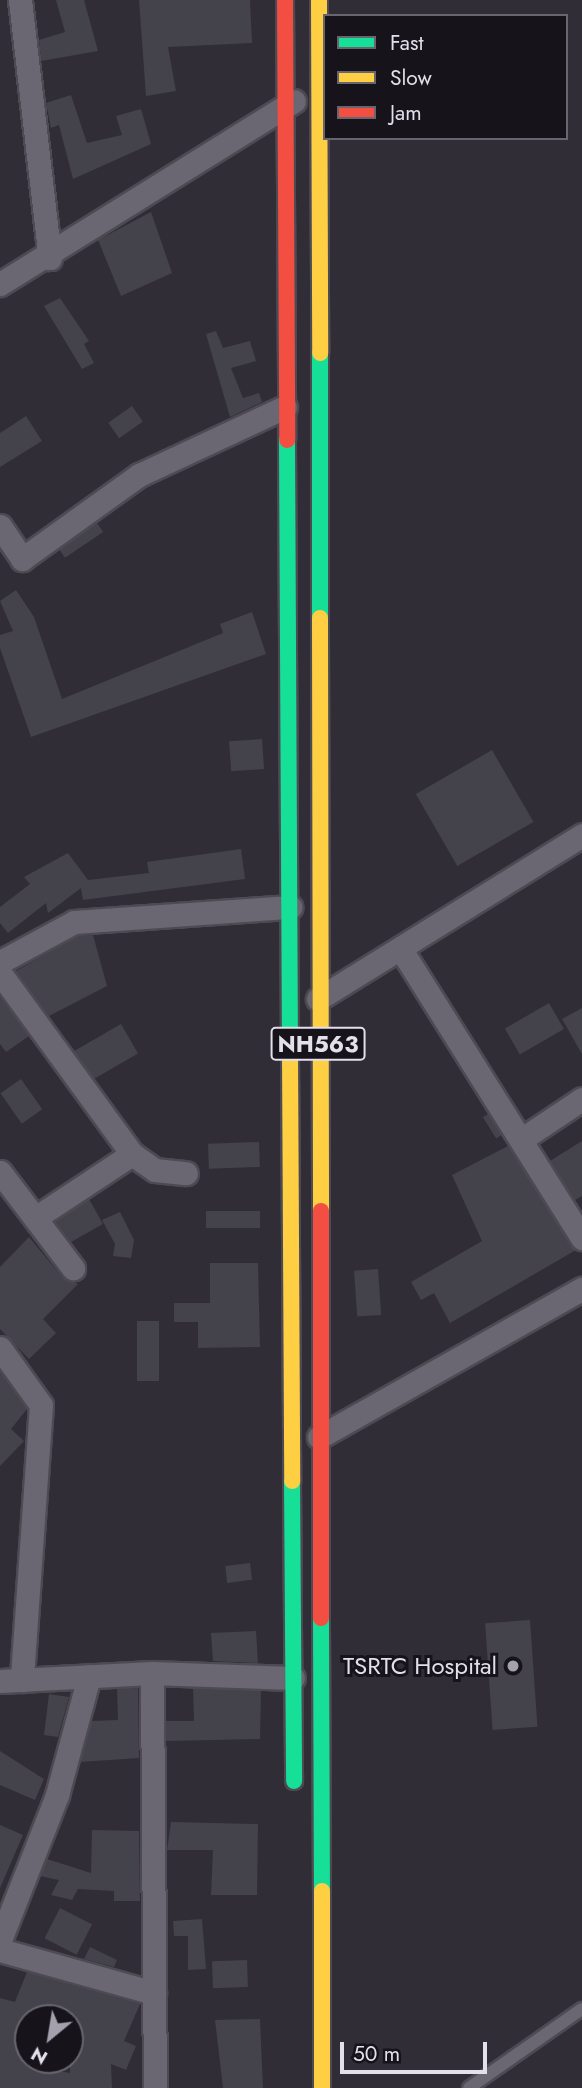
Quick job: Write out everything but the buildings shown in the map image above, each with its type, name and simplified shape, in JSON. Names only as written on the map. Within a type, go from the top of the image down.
[{"type":"highway","name":"NH563","points":[[285,0],[294,1801]]},
{"type":"highway","name":"NH563","points":[[319,0],[321,101],[318,999],[322,2088]]},
{"type":"street","points":[[0,2],[6,0]]},
{"type":"street","points":[[20,0],[50,258]]},
{"type":"street","points":[[0,284],[50,258],[286,101],[321,101]]},
{"type":"street","points":[[0,526],[22,559],[139,475],[285,407]]},
{"type":"street","points":[[318,999],[402,951],[582,835]]},
{"type":"street","points":[[0,962],[74,922],[290,907]]},
{"type":"street","points":[[402,951],[582,1238]]},
{"type":"street","points":[[0,973],[132,1154],[155,1170],[186,1173]]},
{"type":"street","points":[[522,1139],[582,1099]]},
{"type":"street","points":[[35,1218],[132,1154]]},
{"type":"street","points":[[0,1172],[73,1268]]},
{"type":"street","points":[[319,1437],[582,1289]]},
{"type":"street","points":[[5,1363],[41,1405],[11,1680],[152,1673],[293,1678]]},
{"type":"street","points":[[152,1673],[155,2088]]},
{"type":"street","points":[[0,1940],[57,1795],[89,1676]]},
{"type":"street","points":[[0,1950],[154,1993]]},
{"type":"lane","points":[[469,2088],[582,2009]]},
{"type":"traffic: fast","points":[[320,353],[320,618]]},
{"type":"traffic: fast","points":[[287,440],[290,1051]]},
{"type":"traffic: fast","points":[[292,1481],[294,1781]]},
{"type":"traffic: fast","points":[[321,1618],[322,1891]]},
{"type":"traffic: slow","points":[[319,0],[320,353]]},
{"type":"traffic: slow","points":[[320,618],[321,1211]]},
{"type":"traffic: slow","points":[[290,1051],[292,1481]]},
{"type":"traffic: slow","points":[[322,1891],[322,2088]]},
{"type":"traffic: jam","points":[[285,0],[287,440]]},
{"type":"traffic: jam","points":[[321,1211],[321,1618]]},
{"type":"place","name":"TSRTC Hospital","points":[[513,1666]]}]
